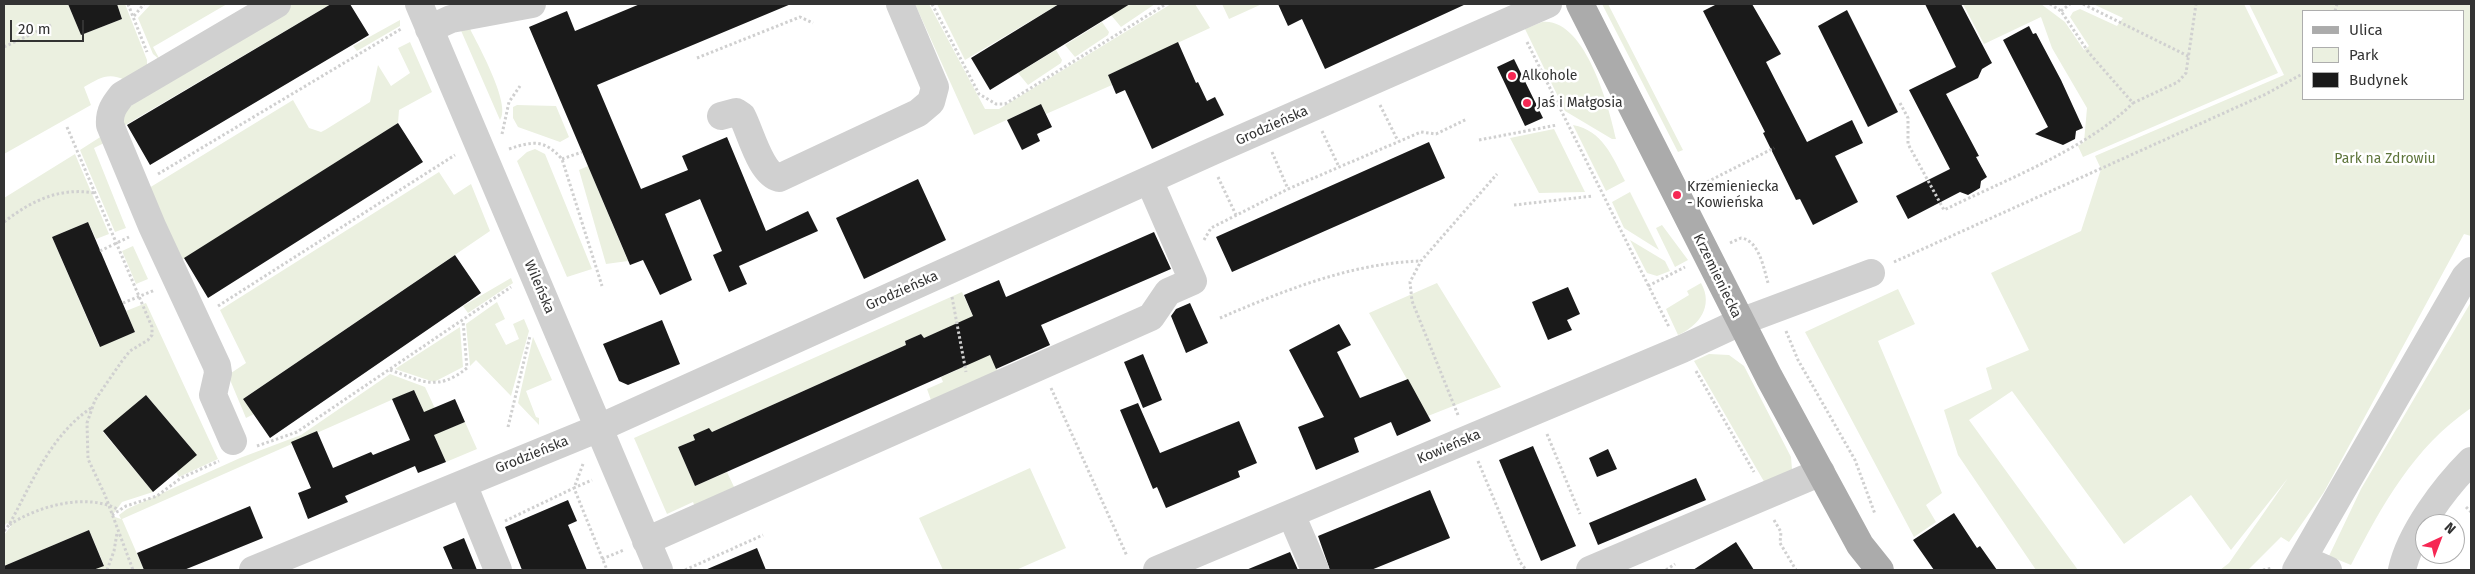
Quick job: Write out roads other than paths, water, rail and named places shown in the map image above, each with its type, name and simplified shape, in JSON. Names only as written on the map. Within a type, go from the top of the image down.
[{"type":"main road","name":"Krzemieniecka","points":[[1580,4],[1740,322],[1821,472],[1862,558],[1880,570]]},
{"type":"street","points":[[237,449],[213,395],[218,374],[217,366],[152,226],[110,125],[109,117],[116,102],[122,95],[277,4]]},
{"type":"street","points":[[419,19],[451,19],[532,4]]},
{"type":"street","points":[[721,116],[736,112],[742,116],[764,166],[773,176],[780,178],[918,113],[932,102],[935,87],[900,4]]},
{"type":"street","name":"Grodzieńska","points":[[253,570],[599,428],[1149,180],[1548,4]]},
{"type":"street","name":"Wileńska","points":[[419,19],[535,277],[599,428],[636,545],[658,570]]},
{"type":"street","points":[[636,545],[1152,316],[1168,292],[1193,281],[1149,180]]},
{"type":"street","points":[[2328,570],[2299,565],[2465,277],[2471,271]]},
{"type":"street","name":"Kowieńska","points":[[1157,570],[1682,349],[1740,322],[1871,273]]},
{"type":"street","points":[[2402,570],[2423,522],[2459,473],[2471,461]]},
{"type":"street","points":[[1590,570],[1821,472]]},
{"type":"street","points":[[463,484],[498,570]]},
{"type":"street","points":[[1291,514],[1315,570]]},
{"type":"place","name":"Alkohole","points":[[1512,76]]},
{"type":"place","name":"Jaś i Małgosia","points":[[1527,103]]},
{"type":"place","name":"Krzemieniecka - Kowieńska","points":[[1677,195]]},
{"type":"park label","name":"Park na Zdrowiu","points":[[2385,159]]}]
